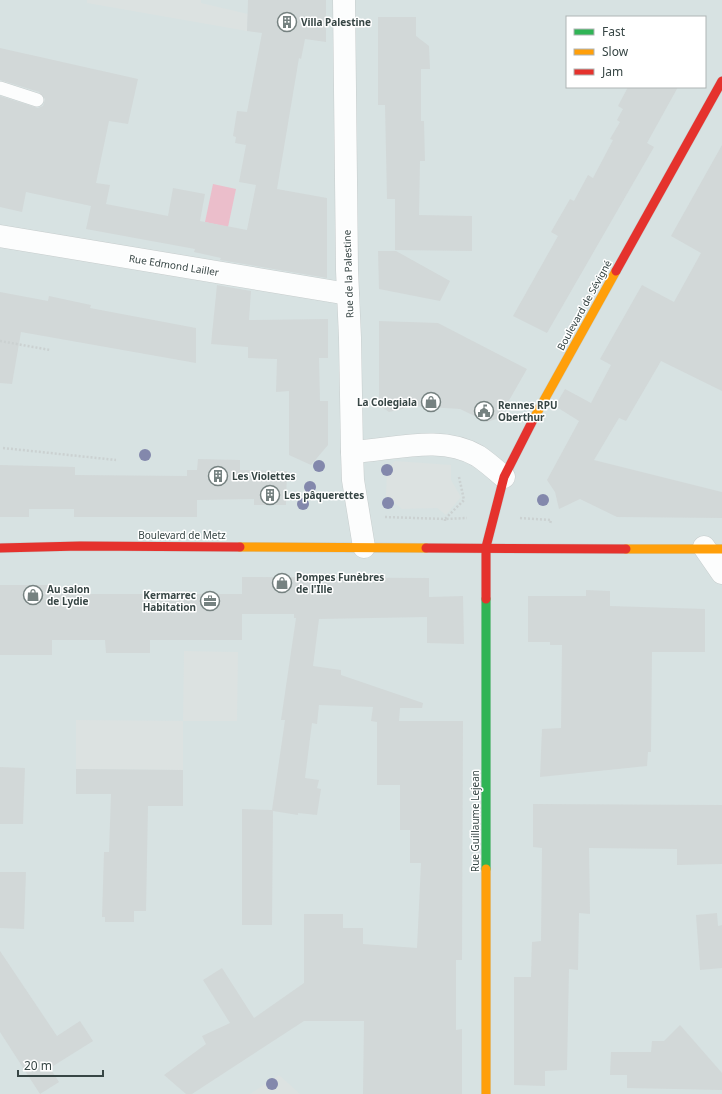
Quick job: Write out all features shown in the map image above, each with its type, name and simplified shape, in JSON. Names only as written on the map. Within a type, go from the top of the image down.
[{"type":"street","name":"Rue de la Palestine","points":[[344,0],[348,294],[352,452],[355,492],[364,547]]},
{"type":"street","name":"Boulevard de Sévigné","points":[[486,547],[504,477],[516,451],[722,81]]},
{"type":"street","name":"Rue Edmond Lailler","points":[[0,236],[348,294]]},
{"type":"street","points":[[352,452],[376,451],[422,444],[455,448],[478,456],[504,477]]},
{"type":"street","name":"Boulevard de Metz","points":[[0,548],[80,546],[713,548]]},
{"type":"street","name":"Rue Guillaume Lejean","points":[[486,547],[486,1094]]},
{"type":"street","points":[[713,548],[722,573]]},
{"type":"lane","points":[[0,88],[37,100]]},
{"type":"path","points":[[0,341],[50,350]]},
{"type":"path","points":[[3,448],[116,460]]},
{"type":"shaded area","points":[[0,0],[722,0],[722,1094],[0,1094]]},
{"type":"shaded area","points":[[87,0],[201,0],[201,3],[248,14],[247,31],[87,3]]},
{"type":"shaded area","points":[[213,184],[236,189],[228,227],[205,222]]},
{"type":"shaded area","points":[[395,461],[451,465],[451,480],[461,497],[446,515],[437,508],[402,509],[386,496],[387,469]]},
{"type":"shaded area","points":[[184,651],[238,652],[237,721],[183,721]]},
{"type":"shaded area","points":[[76,720],[183,721],[183,770],[76,769]]},
{"type":"shaded area","points":[[279,1075],[300,1094],[250,1094]]},
{"type":"building","points":[[248,0],[326,0],[326,42],[305,39],[301,59],[299,58],[277,189],[327,198],[327,278],[220,260],[221,258],[194,252],[195,249],[86,229],[91,206],[26,192],[22,212],[0,207],[0,96],[38,108],[43,106],[45,99],[39,92],[0,80],[0,48],[138,79],[128,124],[109,121],[96,183],[110,185],[106,204],[168,216],[173,188],[205,194],[200,221],[247,230],[256,185],[239,182],[246,145],[235,143],[236,137],[233,136],[237,111],[247,112],[262,33],[247,31]]},
{"type":"building","points":[[378,17],[416,17],[416,36],[429,46],[430,69],[421,69],[421,121],[424,121],[425,161],[420,161],[419,215],[472,216],[472,251],[395,250],[395,199],[387,199],[385,105],[378,105]]},
{"type":"building","points":[[627,88],[677,88],[647,143],[654,147],[547,333],[513,316],[558,236],[551,232],[570,199],[574,201],[588,175],[593,178],[613,140],[610,139],[620,122],[617,120],[623,109],[618,106]]},
{"type":"building","points":[[722,145],[722,391],[661,361],[626,421],[619,418],[594,460],[722,492],[722,518],[617,517],[580,499],[559,509],[555,492],[547,480],[579,421],[555,406],[565,389],[591,403],[611,365],[600,359],[642,285],[674,302],[701,253],[671,236]]},
{"type":"building","points":[[378,251],[396,251],[450,281],[440,301],[379,289]]},
{"type":"building","points":[[217,285],[251,291],[249,320],[328,319],[328,358],[319,358],[320,401],[328,401],[328,445],[311,465],[289,455],[289,391],[276,392],[277,359],[248,358],[248,347],[211,344]]},
{"type":"building","points":[[0,292],[48,301],[49,296],[91,305],[90,308],[196,328],[196,363],[21,332],[12,384],[0,383]]},
{"type":"building","points":[[379,321],[438,323],[527,369],[499,418],[487,422],[460,409],[414,406],[389,412],[379,405]]},
{"type":"building","points":[[198,459],[240,460],[240,470],[287,471],[286,505],[254,505],[254,499],[197,500],[197,517],[74,517],[74,509],[29,509],[29,517],[0,517],[0,465],[75,467],[75,475],[187,476],[187,470],[197,470]]},
{"type":"building","points":[[242,577],[429,578],[429,597],[463,596],[464,644],[427,643],[427,617],[319,619],[313,666],[341,670],[341,675],[423,703],[422,708],[400,708],[399,721],[463,721],[462,960],[456,960],[456,1030],[462,1029],[462,1094],[363,1094],[364,1021],[304,1021],[192,1094],[186,1094],[164,1075],[206,1044],[202,1036],[230,1023],[203,980],[222,968],[254,1018],[304,983],[304,914],[343,914],[343,928],[363,928],[363,944],[417,948],[421,863],[410,863],[410,830],[400,830],[400,785],[377,785],[377,722],[371,721],[373,707],[319,705],[317,724],[312,723],[305,778],[319,780],[317,788],[321,789],[317,815],[298,813],[298,815],[273,811],[272,925],[242,925],[242,809],[272,810],[285,720],[281,720],[296,618],[294,618],[294,614],[242,614],[242,640],[150,640],[150,653],[106,653],[105,640],[52,640],[52,655],[0,655],[0,585],[52,585],[52,594],[242,594]]},
{"type":"building","points":[[586,590],[610,591],[610,606],[705,609],[705,652],[652,652],[651,752],[648,752],[647,766],[540,777],[542,729],[561,728],[562,645],[550,645],[550,642],[528,642],[528,596],[586,596]]},
{"type":"building","points":[[0,767],[25,768],[23,824],[0,824]]},
{"type":"building","points":[[76,769],[183,770],[183,806],[148,806],[146,911],[134,911],[134,922],[105,922],[105,917],[102,917],[104,852],[109,852],[111,794],[76,794]]},
{"type":"building","points":[[533,804],[722,805],[722,864],[677,865],[677,849],[589,848],[590,914],[579,913],[578,970],[569,969],[567,1070],[545,1071],[545,1086],[514,1085],[514,977],[531,977],[532,942],[541,941],[542,848],[533,847]]},
{"type":"building","points":[[0,872],[26,872],[24,929],[0,928]]},
{"type":"building","points":[[717,913],[718,926],[722,925],[722,968],[700,970],[696,915]]},
{"type":"building","points":[[0,951],[57,1036],[80,1021],[93,1041],[50,1068],[59,1082],[40,1094],[0,1032]]},
{"type":"building","points":[[680,1025],[722,1073],[722,1090],[627,1088],[627,1075],[610,1075],[611,1052],[651,1052],[652,1041],[664,1041]]},
{"type":"traffic: fast","points":[[486,599],[486,869]]},
{"type":"traffic: slow","points":[[533,420],[616,271]]},
{"type":"traffic: slow","points":[[240,547],[426,548]]},
{"type":"traffic: slow","points":[[626,549],[722,549]]},
{"type":"traffic: slow","points":[[486,869],[486,1094]]},
{"type":"traffic: jam","points":[[616,271],[722,81]]},
{"type":"traffic: jam","points":[[486,599],[486,547],[504,477],[533,420]]},
{"type":"traffic: jam","points":[[0,548],[80,546],[240,547]]},
{"type":"traffic: jam","points":[[426,548],[626,549]]},
{"type":"place","name":"Villa Palestine","points":[[287,22]]},
{"type":"place","name":"La Colegiala","points":[[431,402]]},
{"type":"place","name":"Rennes RPU Oberthur","points":[[484,411]]},
{"type":"place","name":"Les Violettes","points":[[218,476]]},
{"type":"place","name":"Les pâquerettes","points":[[270,495]]},
{"type":"place","name":"Pompes Funèbres de l'Ille","points":[[282,583]]},
{"type":"place","name":"Au salon de Lydie","points":[[33,595]]},
{"type":"place","name":"Kermarrec Habitation","points":[[210,601]]}]
